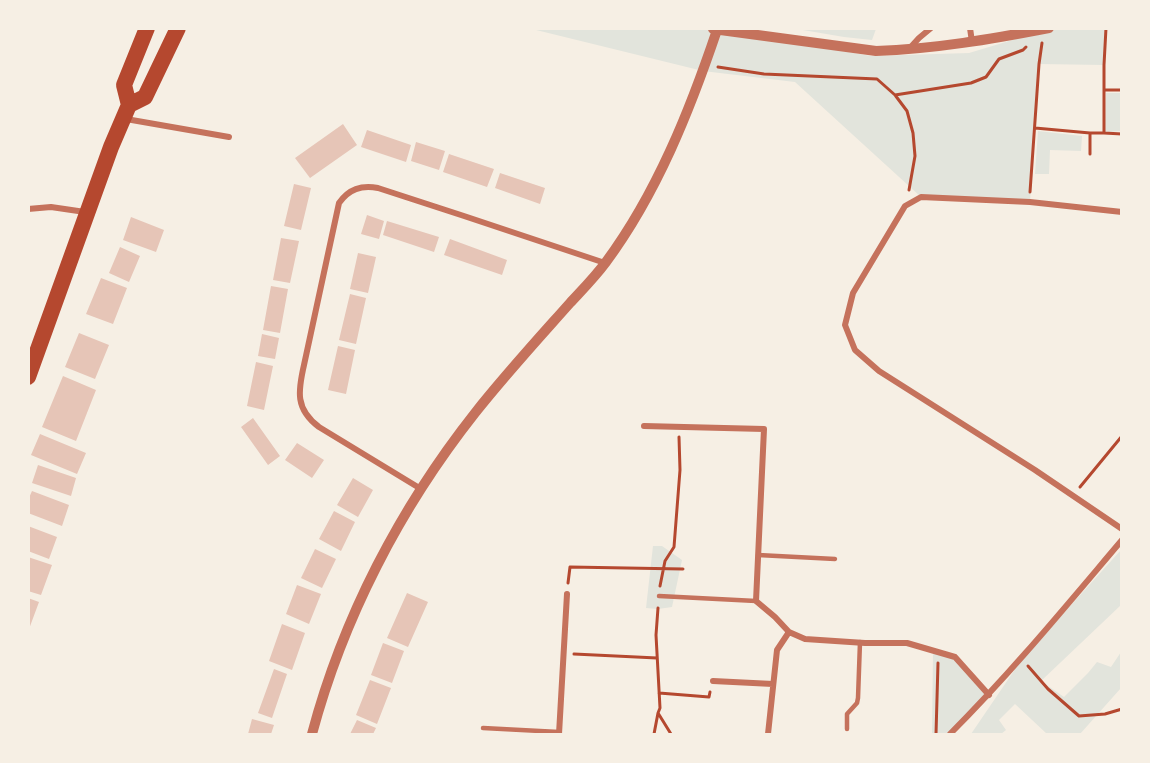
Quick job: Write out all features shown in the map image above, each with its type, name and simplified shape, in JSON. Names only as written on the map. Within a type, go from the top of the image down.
[{"type":"highway","points":[[28,377],[111,147],[126,112],[124,85],[147,28]]},
{"type":"highway","points":[[126,112],[145,97],[178,28]]},
{"type":"street","points":[[909,49],[931,28]]},
{"type":"street","points":[[970,28],[972,43]]},
{"type":"street","points":[[312,735],[329,679],[362,596],[399,524],[447,450],[476,412],[605,263],[634,218],[660,172],[682,122],[705,65],[716,29],[876,51],[972,43],[1047,29]]},
{"type":"street","points":[[126,112],[229,137]]},
{"type":"street","points":[[421,489],[319,427],[306,416],[300,400],[302,374],[339,203],[344,196],[359,187],[378,188],[605,263]]},
{"type":"street","points":[[1122,212],[1030,202],[921,197],[905,206],[853,293],[845,326],[855,350],[879,371],[1122,529]]},
{"type":"street","points":[[28,209],[51,207],[88,212]]},
{"type":"street","points":[[644,426],[764,429],[756,601],[789,632],[805,639],[907,643],[955,657],[989,695]]},
{"type":"street","points":[[950,735],[1022,659],[1122,540]]},
{"type":"street","points":[[559,733],[567,594]]},
{"type":"street","points":[[768,735],[777,650],[789,632]]},
{"type":"street","points":[[712,681],[773,684]]},
{"type":"lane","points":[[758,555],[834,559]]},
{"type":"lane","points":[[659,596],[756,601]]},
{"type":"lane","points":[[847,729],[847,714],[857,703],[858,698],[860,642]]},
{"type":"lane","points":[[483,728],[559,733]]},
{"type":"path","points":[[1104,134],[1106,28]]},
{"type":"path","points":[[895,95],[971,83],[986,77],[999,59],[1023,50],[1047,29]]},
{"type":"path","points":[[1030,202],[1039,64],[1047,29]]},
{"type":"path","points":[[705,65],[764,75],[877,79],[895,95],[907,111],[913,133],[915,156],[905,206]]},
{"type":"path","points":[[1104,90],[1122,90]]},
{"type":"path","points":[[1035,128],[1122,134]]},
{"type":"path","points":[[1090,133],[1090,154]]},
{"type":"path","points":[[1073,496],[1122,436]]},
{"type":"path","points":[[680,452],[680,470]]},
{"type":"path","points":[[567,594],[570,567],[683,569]]},
{"type":"path","points":[[936,735],[938,652]]},
{"type":"path","points":[[564,654],[657,658]]},
{"type":"path","points":[[1022,659],[1048,689],[1079,716],[1105,714],[1122,709]]},
{"type":"path","points":[[659,693],[709,697],[712,681]]},
{"type":"path","points":[[654,735],[658,713]]},
{"type":"shaded area","points":[[532,29],[717,29],[871,56],[969,53],[1049,29],[1106,29],[1104,65],[1039,64],[1030,202],[921,197],[795,82],[703,71]]},
{"type":"shaded area","points":[[797,29],[876,29],[872,40]]},
{"type":"shaded area","points":[[1106,93],[1121,93],[1121,131],[1105,132]]},
{"type":"shaded area","points":[[1038,131],[1082,136],[1081,151],[1050,150],[1049,174],[1035,174]]},
{"type":"shaded area","points":[[653,546],[662,546],[682,560],[672,607],[646,608]]},
{"type":"shaded area","points":[[1121,550],[1121,605],[1041,681],[1064,697],[1097,662],[1111,667],[1121,652],[1121,688],[1080,734],[1047,734],[1015,704],[999,720],[1006,730],[1001,734],[971,734],[1022,659]]},
{"type":"shaded area","points":[[933,650],[955,657],[989,695],[950,734],[932,734]]},
{"type":"building","points":[[343,124],[357,145],[310,178],[295,158]]},
{"type":"building","points":[[367,130],[411,145],[406,162],[361,147]]},
{"type":"building","points":[[416,142],[445,151],[439,170],[411,161]]},
{"type":"building","points":[[449,154],[494,169],[487,187],[443,172]]},
{"type":"building","points":[[500,173],[545,188],[540,204],[495,188]]},
{"type":"building","points":[[294,184],[311,188],[301,230],[284,226]]},
{"type":"building","points":[[367,215],[384,221],[379,239],[361,234]]},
{"type":"building","points":[[131,217],[164,230],[156,252],[123,240]]},
{"type":"building","points":[[387,221],[439,237],[434,252],[383,235]]},
{"type":"building","points":[[281,238],[299,241],[290,283],[273,280]]},
{"type":"building","points":[[450,239],[507,260],[502,275],[444,255]]},
{"type":"building","points":[[120,247],[140,256],[129,282],[109,273]]},
{"type":"building","points":[[358,253],[376,257],[368,293],[350,289]]},
{"type":"building","points":[[101,278],[127,288],[113,324],[86,314]]},
{"type":"building","points":[[271,286],[288,289],[280,333],[263,330]]},
{"type":"building","points":[[350,294],[366,298],[356,344],[339,340]]},
{"type":"building","points":[[79,333],[109,345],[95,379],[65,367]]},
{"type":"building","points":[[262,334],[279,338],[275,359],[258,356]]},
{"type":"building","points":[[338,346],[355,350],[346,394],[328,390]]},
{"type":"building","points":[[256,362],[273,366],[264,410],[247,406]]},
{"type":"building","points":[[63,376],[96,390],[76,441],[42,427]]},
{"type":"building","points":[[253,418],[280,456],[268,465],[241,427]]},
{"type":"building","points":[[40,434],[86,453],[77,474],[31,455]]},
{"type":"building","points":[[297,443],[324,460],[312,478],[285,460]]},
{"type":"building","points":[[38,465],[76,478],[71,496],[32,483]]},
{"type":"building","points":[[353,478],[373,490],[358,517],[337,505]]},
{"type":"building","points":[[32,491],[69,505],[62,526],[28,513],[28,500]]},
{"type":"building","points":[[334,511],[355,522],[341,551],[319,539]]},
{"type":"building","points":[[28,526],[57,537],[49,559],[28,551]]},
{"type":"building","points":[[315,549],[336,559],[322,588],[301,578]]},
{"type":"building","points":[[28,557],[52,565],[41,595],[28,591]]},
{"type":"building","points":[[297,585],[321,594],[309,624],[286,614]]},
{"type":"building","points":[[407,593],[428,602],[408,647],[387,638]]},
{"type":"building","points":[[28,598],[39,602],[29,629],[28,629]]},
{"type":"building","points":[[282,624],[305,633],[292,670],[269,661]]},
{"type":"building","points":[[383,643],[404,651],[392,683],[371,675]]},
{"type":"building","points":[[274,669],[287,674],[272,718],[258,713]]},
{"type":"building","points":[[370,680],[391,688],[377,724],[356,715]]},
{"type":"building","points":[[252,719],[274,725],[271,734],[248,734]]},
{"type":"building","points":[[357,720],[376,728],[373,734],[350,734]]}]
